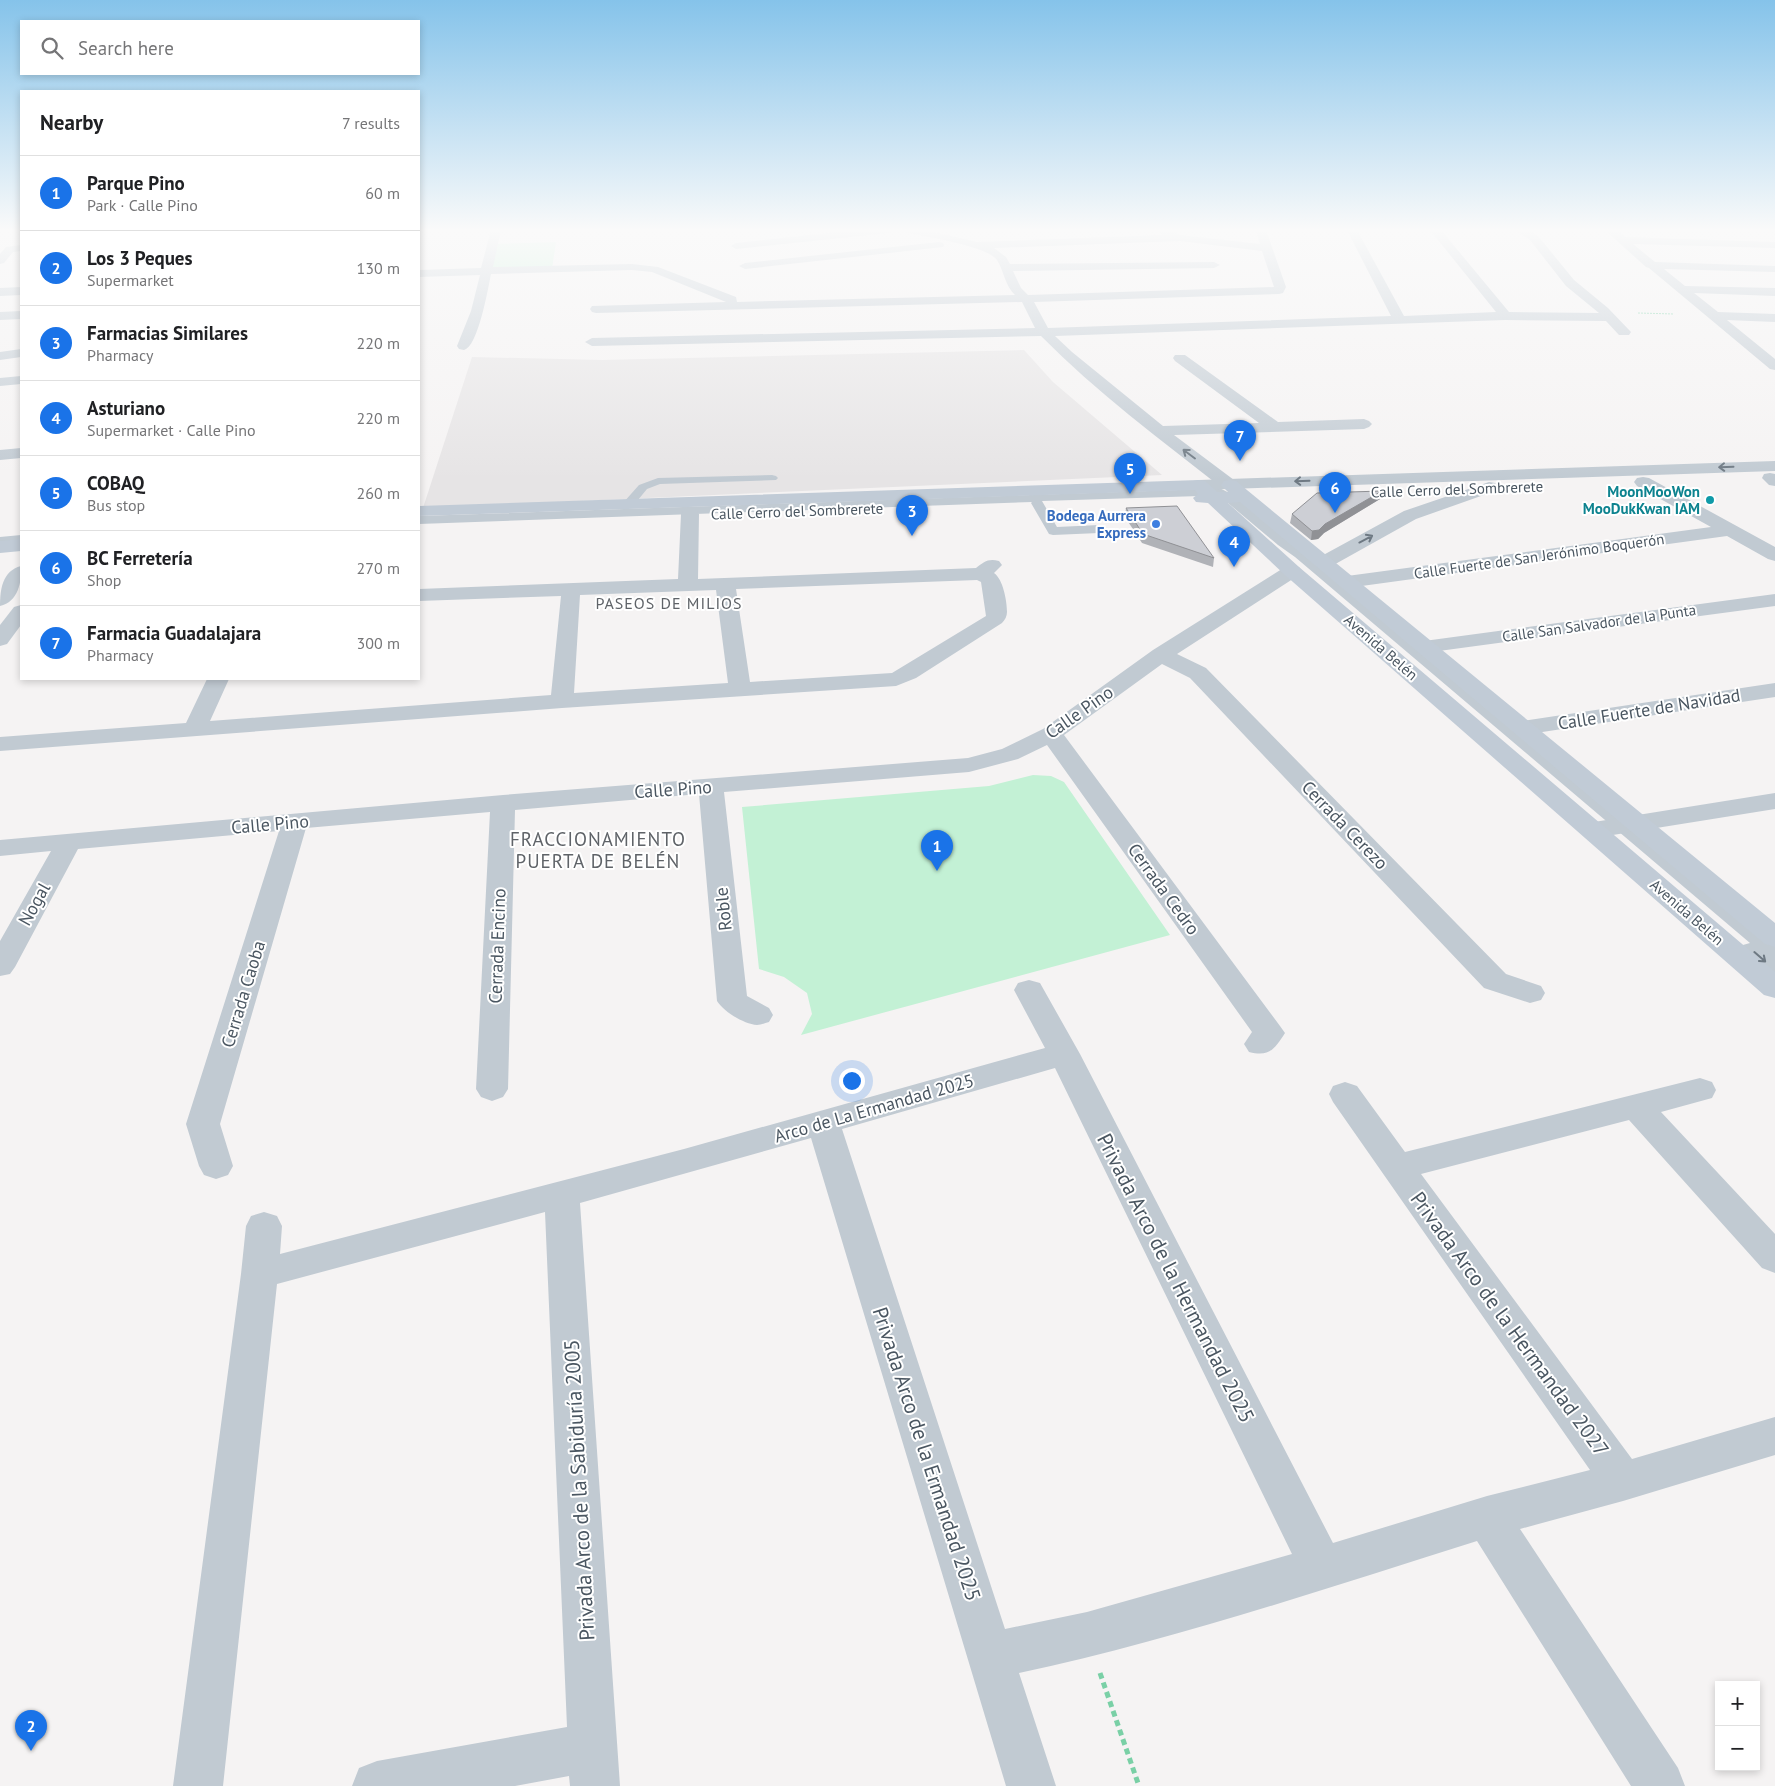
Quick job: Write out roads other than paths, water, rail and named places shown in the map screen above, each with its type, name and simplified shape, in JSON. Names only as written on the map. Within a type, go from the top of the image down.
[{"type":"main road","name":"Calle Cerro del Sombrerete","points":[[420,510],[629,503],[1215,491]]},
{"type":"main road","name":"Calle Cerro del Sombrerete","points":[[420,524],[1037,503],[1215,491]]},
{"type":"main road","name":"Avenida Belén","points":[[1215,491],[1323,563],[1522,728],[1615,826],[1775,988]]},
{"type":"main road","name":"Avenida Belén","points":[[1215,491],[1292,571],[1615,826],[1775,938]]},
{"type":"main road","points":[[0,532],[20,530]]},
{"type":"main road","points":[[0,547],[20,545]]},
{"type":"street","points":[[464,346],[476,313]]},
{"type":"street","points":[[596,313],[591,348],[1607,314],[1624,332]]},
{"type":"street","name":"Avenida Belén","points":[[1021,313],[1025,332],[1036,345]]},
{"type":"street","name":"Avenida Belén","points":[[1031,313],[1044,332],[1067,355],[1159,432],[1215,491]]},
{"type":"street","points":[[1396,313],[1399,320]]},
{"type":"street","points":[[1712,313],[1775,366]]},
{"type":"street","points":[[0,316],[20,315]]},
{"type":"street","points":[[1715,316],[1775,318]]},
{"type":"street","points":[[0,343],[20,342]]},
{"type":"street","points":[[1751,347],[1775,347]]},
{"type":"street","points":[[0,356],[20,353]]},
{"type":"street","points":[[1180,358],[1275,427]]},
{"type":"street","points":[[0,382],[20,380]]},
{"type":"street","points":[[1159,432],[1364,424]]},
{"type":"street","points":[[0,455],[20,452]]},
{"type":"street","name":"Calle Cerro del Sombrerete","points":[[1215,491],[1774,476]]},
{"type":"street","name":"Calle Cerro del Sombrerete","points":[[1215,491],[1489,487],[1774,476]]},
{"type":"street","points":[[1643,482],[1775,555]]},
{"type":"street","points":[[1323,563],[1410,515],[1489,487]]},
{"type":"street","points":[[688,585],[690,514]]},
{"type":"street","name":"Calle Fuerte de San Jerónimo Boquerón","points":[[1347,582],[1730,530]]},
{"type":"street","points":[[0,744],[562,701],[882,681],[908,673],[994,619],[997,613],[990,579],[986,570],[725,584],[420,595]]},
{"type":"street","name":"Calle Pino","points":[[0,848],[502,803],[969,765],[1010,754],[1050,734],[1161,654],[1292,571]]},
{"type":"street","points":[[0,600],[20,573]]},
{"type":"street","points":[[725,584],[740,689]]},
{"type":"street","points":[[562,701],[571,589]]},
{"type":"street","name":"Calle San Salvador de la Punta","points":[[1424,647],[1775,600]]},
{"type":"street","points":[[0,640],[20,612]]},
{"type":"street","name":"Cerrada Cerezo","points":[[1161,654],[1198,673],[1495,981],[1530,993]]},
{"type":"street","points":[[195,729],[218,680]]},
{"type":"street","name":"Calle Fuerte de Navidad","points":[[1522,728],[1775,690]]},
{"type":"street","name":"Cerrada Cedro","points":[[1050,734],[1269,1033],[1260,1044]]},
{"type":"street","name":"Roble","points":[[711,786],[732,1001],[758,1015]]},
{"type":"street","points":[[1615,826],[1775,801]]},
{"type":"street","name":"Cerrada Encino","points":[[492,1089],[502,803]]},
{"type":"street","name":"Cerrada Caoba","points":[[216,1166],[203,1124],[295,822]]},
{"type":"street","name":"Nogal","points":[[0,967],[69,842]]},
{"type":"street","name":"Privada Arco de la Hermandad 2025","points":[[1029,990],[1064,1054],[1322,1568]]},
{"type":"street","name":"Arco de La Ermandad 2025","points":[[562,1195],[1064,1054]]},
{"type":"street","name":"Privada Arco de la Hermandad 2027","points":[[1397,1167],[1700,1090]]},
{"type":"street","name":"Privada Arco de la Hermandad 2027","points":[[1345,1094],[1623,1481]]},
{"type":"street","points":[[1636,1106],[1775,1258]]},
{"type":"street","name":"Privada Arco de la Ermandad 2025","points":[[823,1123],[1031,1786]]},
{"type":"street","points":[[260,1274],[562,1195]]},
{"type":"street","name":"Privada Arco de la Sabiduría 2005","points":[[562,1195],[594,1767]]},
{"type":"street","points":[[198,1786],[260,1274],[264,1226]]},
{"type":"street","name":"Privada Arco de la Hermandad 2027","points":[[1487,1516],[1623,1481],[1775,1436]]},
{"type":"street","points":[[991,1655],[1086,1635],[1322,1568],[1487,1516],[1660,1786]]},
{"type":"street","points":[[377,1786],[594,1767]]},
{"type":"lane","points":[[629,503],[643,487],[658,481],[772,478]]},
{"type":"lane","points":[[420,520],[1215,491]]},
{"type":"lane","points":[[420,514],[1215,491],[1615,826],[1775,954]]},
{"type":"lane","points":[[1037,503],[1053,531],[1099,529]]},
{"type":"lane","points":[[0,536],[20,535]]},
{"type":"lane","points":[[0,541],[20,539]]},
{"type":"lane","points":[[1615,826],[1775,970]]},
{"type":"place","name":"Farmacia Guadalajara","points":[[1240,461]]},
{"type":"place","name":"COBAQ","points":[[1130,494]]},
{"type":"place","name":"MoonMooWon MooDukKwan IAM","points":[[1710,500]]},
{"type":"place","name":"BC Ferretería","points":[[1335,513]]},
{"type":"place","name":"Bodega Aurrera Express","points":[[1156,524]]},
{"type":"place","name":"Farmacias Similares","points":[[912,536]]},
{"type":"place","name":"Asturiano","points":[[1234,567]]},
{"type":"place","name":"Parque Pino","points":[[937,871]]},
{"type":"place","name":"Los 3 Peques","points":[[31,1751]]},
{"type":"district","name":"PASEOS DE MILIOS","points":[[669,603]]},
{"type":"district","name":"FRACCIONAMIENTO PUERTA DE BELÉN","points":[[598,850]]}]
